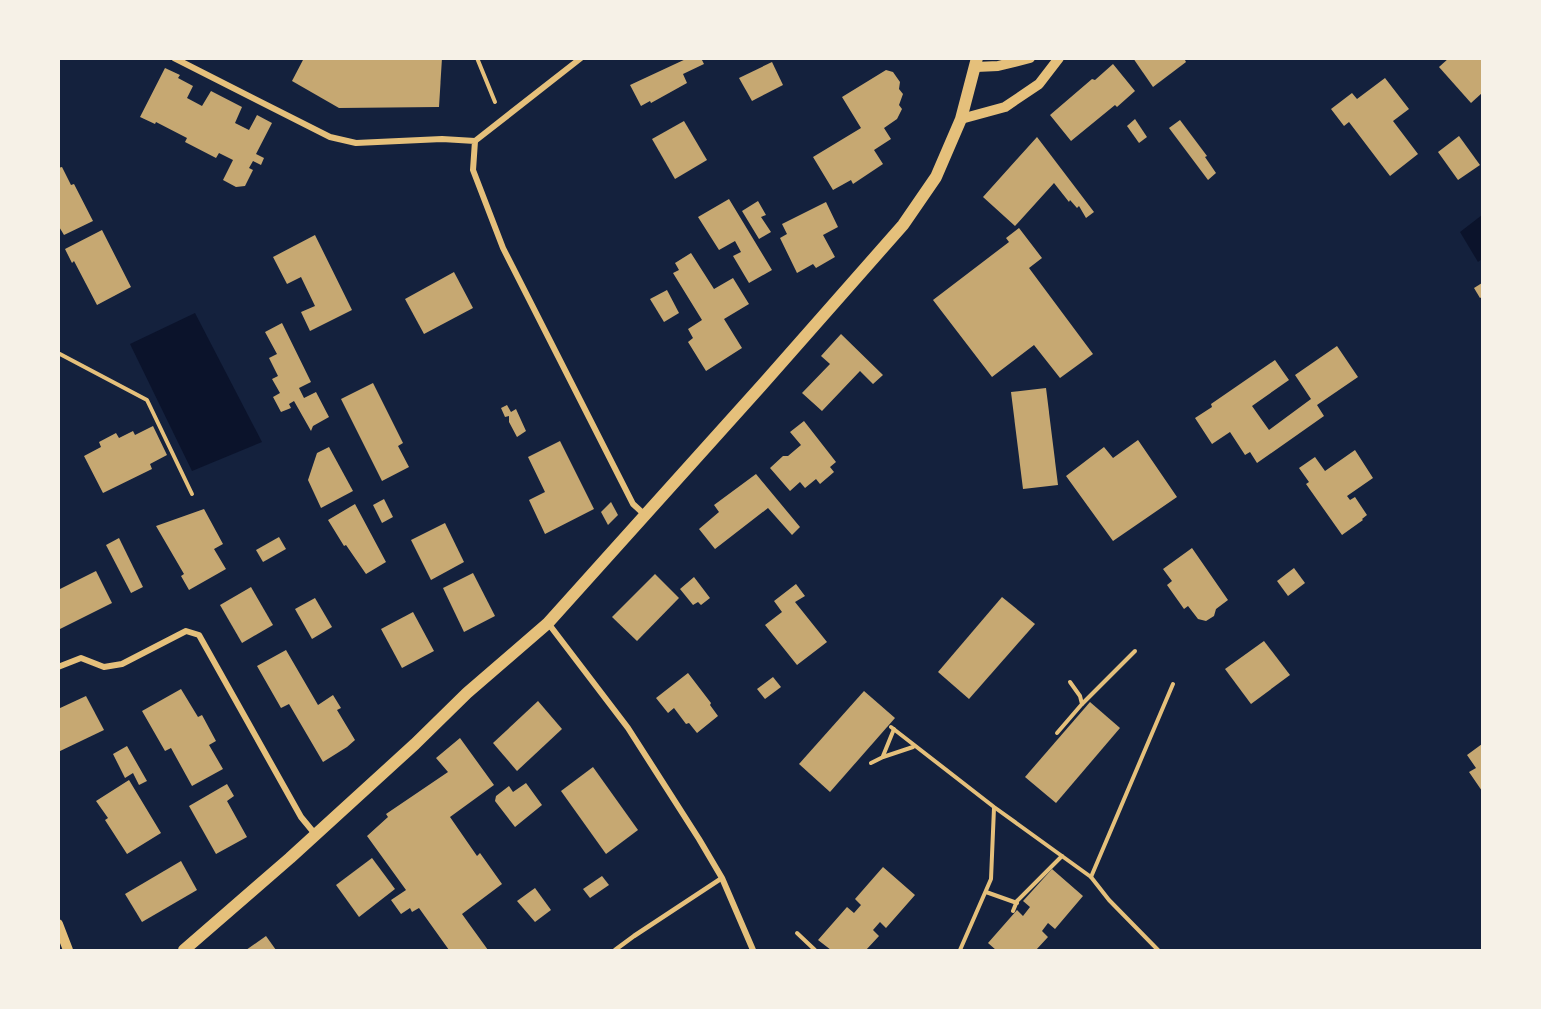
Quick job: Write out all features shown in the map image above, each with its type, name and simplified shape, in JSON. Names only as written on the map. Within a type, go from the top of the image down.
[{"type":"main road","points":[[184,951],[290,858],[415,744],[467,693],[548,623],[645,516],[903,225],[936,177],[961,118],[976,63]]},
{"type":"street","points":[[174,58],[330,137],[356,143],[442,139],[475,141],[581,58]]},
{"type":"street","points":[[976,63],[998,66],[1030,58]]},
{"type":"street","points":[[961,118],[1005,107],[1040,84],[1059,58]]},
{"type":"street","points":[[475,141],[473,170],[503,248],[633,504],[645,516]]},
{"type":"street","points":[[548,623],[628,728],[722,878],[753,951]]},
{"type":"street","points":[[58,667],[81,658],[104,667],[122,663],[186,631],[199,635],[301,817],[315,834]]},
{"type":"street","points":[[58,924],[68,951]]},
{"type":"lane","points":[[615,951],[722,878]]},
{"type":"path","points":[[477,58],[503,120]]},
{"type":"path","points":[[58,353],[147,400],[192,494]]},
{"type":"path","points":[[1057,733],[1135,651]]},
{"type":"path","points":[[1070,682],[1080,696],[1082,705]]},
{"type":"path","points":[[1090,877],[1173,684]]},
{"type":"path","points":[[883,757],[892,728],[914,747],[1090,877],[1158,951]]},
{"type":"path","points":[[871,763],[914,747]]},
{"type":"path","points":[[960,951],[991,879],[994,807]]},
{"type":"path","points":[[1013,910],[1050,866],[1062,856]]},
{"type":"path","points":[[986,892],[1017,903]]},
{"type":"path","points":[[797,933],[815,951]]},
{"type":"water","points":[[1482,215],[1482,259],[1478,262],[1460,232]]},
{"type":"water","points":[[195,313],[262,442],[192,471],[130,344]]},
{"type":"building","points":[[304,58],[442,58],[439,107],[339,108],[292,81]]},
{"type":"building","points":[[688,58],[701,58],[704,64],[683,74],[687,83],[641,106],[630,85]]},
{"type":"building","points":[[1133,58],[1184,58],[1186,62],[1153,87]]},
{"type":"building","points":[[1449,58],[1482,58],[1482,93],[1471,103],[1439,67]]},
{"type":"building","points":[[772,62],[783,85],[752,101],[739,78]]},
{"type":"building","points":[[1113,64],[1135,91],[1071,141],[1050,115]]},
{"type":"building","points":[[165,68],[180,75],[178,78],[193,86],[187,98],[202,106],[211,91],[242,107],[235,123],[249,130],[257,115],[272,123],[256,154],[264,158],[261,165],[253,161],[249,168],[253,170],[245,186],[236,187],[223,180],[233,160],[219,153],[216,158],[185,142],[187,138],[156,122],[155,124],[140,117]]},
{"type":"building","points":[[886,70],[893,72],[900,82],[899,89],[903,94],[899,105],[902,109],[897,119],[884,128],[891,139],[874,150],[883,164],[853,184],[851,180],[833,190],[813,157],[861,128],[842,97]]},
{"type":"building","points":[[1385,78],[1409,109],[1393,121],[1418,154],[1390,176],[1349,122],[1344,126],[1331,109],[1352,93],[1357,99]]},
{"type":"building","points":[[1135,119],[1147,137],[1139,143],[1127,126]]},
{"type":"building","points":[[1180,120],[1207,156],[1205,157],[1216,173],[1208,180],[1169,128]]},
{"type":"building","points":[[684,121],[707,160],[675,179],[652,139]]},
{"type":"building","points":[[1459,136],[1480,165],[1458,180],[1438,152]]},
{"type":"building","points":[[1037,137],[1094,212],[1086,218],[1079,206],[1077,208],[1070,200],[1069,202],[1054,183],[1015,226],[983,197]]},
{"type":"building","points":[[62,167],[71,185],[74,184],[93,221],[64,235],[58,225],[58,168]]},
{"type":"building","points":[[729,199],[772,270],[749,283],[733,256],[741,252],[735,241],[719,250],[698,217]]},
{"type":"building","points":[[758,201],[766,215],[761,217],[771,232],[759,239],[742,211]]},
{"type":"building","points":[[826,202],[838,227],[823,235],[835,257],[816,268],[813,264],[797,273],[780,238],[787,234],[782,224]]},
{"type":"building","points":[[1019,228],[1042,258],[1029,268],[1093,354],[1060,378],[1034,345],[992,377],[933,300],[1009,242],[1006,238]]},
{"type":"building","points":[[102,230],[131,287],[97,305],[74,261],[72,263],[65,249]]},
{"type":"building","points":[[315,235],[352,310],[310,331],[301,312],[315,306],[301,277],[287,284],[273,257]]},
{"type":"building","points":[[691,253],[714,289],[733,278],[749,304],[724,319],[742,348],[706,371],[688,342],[693,338],[688,329],[702,320],[673,273],[679,270],[675,263]]},
{"type":"building","points":[[454,272],[473,308],[424,334],[405,299]]},
{"type":"building","points":[[1482,283],[1482,297],[1480,298],[1474,288]]},
{"type":"building","points":[[667,290],[679,313],[664,322],[650,299]]},
{"type":"building","points":[[282,323],[311,382],[299,388],[304,398],[316,392],[329,417],[313,426],[311,431],[294,401],[289,404],[291,408],[281,412],[273,397],[280,393],[272,379],[278,376],[269,358],[277,354],[265,332]]},
{"type":"building","points":[[841,334],[883,375],[873,384],[860,371],[822,411],[802,393],[830,364],[821,356]]},
{"type":"building","points":[[1337,346],[1358,377],[1317,405],[1324,416],[1257,463],[1250,452],[1245,455],[1230,432],[1212,444],[1195,418],[1212,407],[1211,404],[1275,360],[1289,380],[1252,406],[1269,430],[1311,399],[1295,375]]},
{"type":"building","points":[[373,383],[403,443],[398,446],[409,467],[382,481],[341,399]]},
{"type":"building","points":[[1046,388],[1058,485],[1023,489],[1011,392]]},
{"type":"building","points":[[507,405],[511,412],[516,409],[526,431],[517,437],[509,422],[509,416],[505,417],[501,408]]},
{"type":"building","points":[[804,421],[836,462],[830,467],[834,472],[820,484],[816,479],[805,488],[800,482],[790,491],[770,468],[783,456],[788,456],[801,445],[790,432]]},
{"type":"building","points":[[153,426],[167,455],[150,464],[152,469],[103,493],[84,456],[101,447],[99,442],[116,433],[119,438],[133,431],[135,435]]},
{"type":"building","points":[[1138,440],[1177,497],[1113,541],[1066,476],[1104,447],[1113,458]]},
{"type":"building","points":[[560,441],[594,509],[545,534],[529,500],[545,492],[528,457]]},
{"type":"building","points":[[329,447],[353,491],[321,508],[308,480],[317,453]]},
{"type":"building","points":[[1355,450],[1373,478],[1347,496],[1350,500],[1355,497],[1367,515],[1342,535],[1306,484],[1309,482],[1299,468],[1315,457],[1325,471]]},
{"type":"building","points":[[756,474],[800,527],[792,535],[768,508],[715,549],[699,529],[719,512],[714,505]]},
{"type":"building","points":[[384,499],[393,517],[382,523],[373,505]]},
{"type":"building","points":[[611,502],[618,515],[608,525],[601,512]]},
{"type":"building","points":[[355,504],[386,562],[366,574],[346,545],[344,546],[328,520]]},
{"type":"building","points":[[204,509],[223,544],[214,549],[226,569],[189,590],[181,576],[184,574],[156,526]]},
{"type":"building","points":[[445,523],[464,562],[431,580],[411,540]]},
{"type":"building","points":[[279,537],[286,549],[263,562],[256,550]]},
{"type":"building","points":[[119,538],[143,587],[131,593],[106,545]]},
{"type":"building","points":[[1192,548],[1228,600],[1216,609],[1214,616],[1206,621],[1198,619],[1188,606],[1184,609],[1167,585],[1172,581],[1163,569]]},
{"type":"building","points":[[1294,568],[1305,583],[1288,596],[1277,581]]},
{"type":"building","points":[[96,571],[112,603],[58,630],[58,590]]},
{"type":"building","points":[[473,573],[495,616],[464,632],[443,588]]},
{"type":"building","points":[[655,574],[679,598],[637,641],[612,617]]},
{"type":"building","points":[[694,577],[710,598],[701,605],[698,602],[693,605],[680,589]]},
{"type":"building","points":[[796,584],[805,596],[795,602],[827,642],[797,665],[765,625],[782,612],[774,601]]},
{"type":"building","points":[[251,587],[273,625],[242,643],[220,605]]},
{"type":"building","points":[[1002,597],[1035,624],[969,699],[938,672]]},
{"type":"building","points":[[315,598],[332,627],[312,639],[295,609]]},
{"type":"building","points":[[413,612],[434,651],[402,668],[381,629]]},
{"type":"building","points":[[1264,641],[1290,675],[1251,704],[1225,669]]},
{"type":"building","points":[[286,650],[318,705],[333,695],[341,708],[337,710],[355,740],[323,762],[289,704],[281,708],[257,666]]},
{"type":"building","points":[[688,673],[718,716],[697,733],[689,723],[686,724],[674,708],[668,713],[656,698]]},
{"type":"building","points":[[773,677],[781,687],[765,699],[757,689]]},
{"type":"building","points":[[181,689],[198,717],[202,715],[216,741],[209,745],[223,769],[192,786],[171,748],[165,751],[142,711]]},
{"type":"building","points":[[864,691],[895,718],[830,792],[799,764]]},
{"type":"building","points":[[86,696],[104,730],[58,752],[58,709]]},
{"type":"building","points":[[538,701],[562,729],[517,771],[493,743]]},
{"type":"building","points":[[1090,702],[1120,728],[1056,803],[1025,777]]},
{"type":"building","points":[[460,738],[494,785],[450,817],[477,856],[480,853],[502,884],[462,914],[488,950],[449,950],[419,908],[412,912],[410,908],[401,914],[391,900],[406,890],[367,836],[388,817],[386,814],[448,772],[436,758]]},
{"type":"building","points":[[1482,744],[1482,791],[1469,772],[1476,768],[1467,755]]},
{"type":"building","points":[[127,746],[147,781],[139,785],[133,773],[125,778],[113,754]]},
{"type":"building","points":[[593,767],[638,830],[606,854],[561,791]]},
{"type":"building","points":[[129,780],[161,833],[127,854],[105,820],[108,818],[96,801]]},
{"type":"building","points":[[526,783],[542,805],[515,827],[495,801],[496,796],[509,786],[513,792]]},
{"type":"building","points":[[227,784],[234,796],[227,801],[247,837],[216,854],[189,806]]},
{"type":"building","points":[[372,858],[395,889],[359,917],[336,885]]},
{"type":"building","points":[[181,861],[197,890],[142,922],[125,894]]},
{"type":"building","points":[[883,867],[915,895],[886,928],[880,922],[873,930],[879,936],[866,950],[831,950],[818,940],[847,907],[854,913],[861,905],[855,899]]},
{"type":"building","points":[[1052,869],[1083,896],[1055,929],[1048,923],[1042,931],[1048,937],[1036,950],[996,950],[988,943],[1017,910],[1023,916],[1030,907],[1023,901]]},
{"type":"building","points":[[602,876],[609,885],[590,898],[583,889]]},
{"type":"building","points":[[535,888],[551,910],[535,922],[517,901]]},
{"type":"building","points":[[266,936],[276,950],[246,950]]}]
